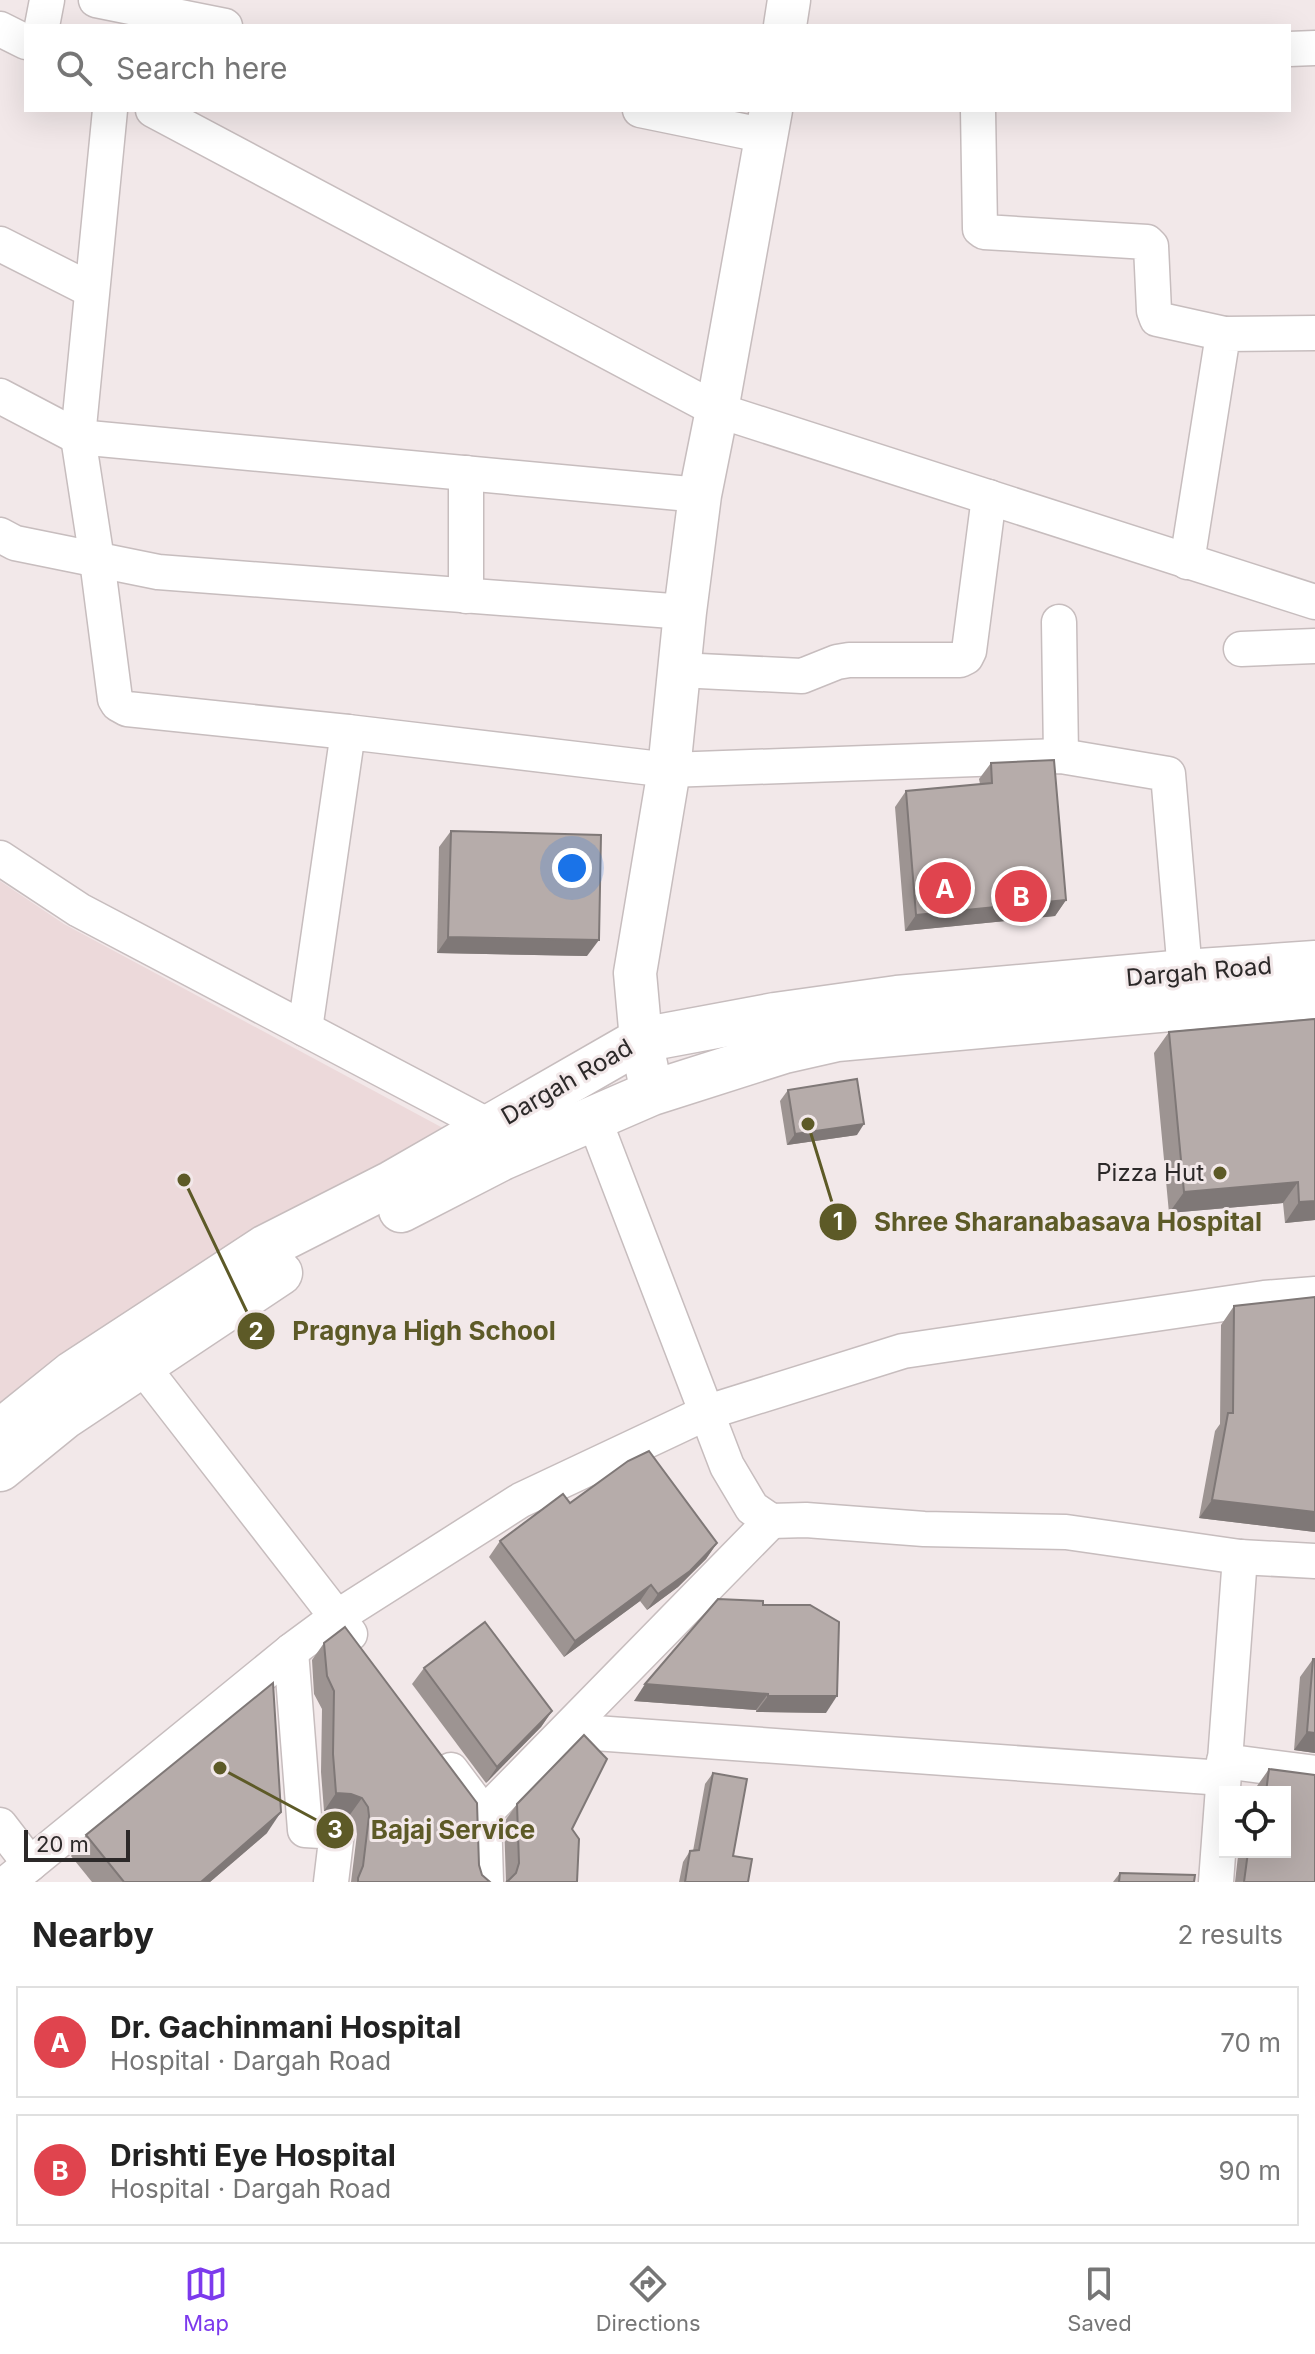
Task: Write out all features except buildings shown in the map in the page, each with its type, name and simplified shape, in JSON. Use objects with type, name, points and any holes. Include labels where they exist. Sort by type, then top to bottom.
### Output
[{"type":"main road","name":"Dargah Road","points":[[0,1432],[72,1374],[266,1247],[392,1183],[641,1040],[775,1015],[897,998],[1315,963]]},
{"type":"main road","name":"Dargah Road","points":[[0,1469],[64,1417],[290,1267],[502,1158],[652,1093],[784,1051],[837,1039],[1315,996]]},
{"type":"street","points":[[42,24],[47,0]]},
{"type":"street","points":[[96,0],[215,24]]},
{"type":"street","points":[[785,24],[789,0]]},
{"type":"street","points":[[0,29],[24,41]]},
{"type":"street","points":[[1291,49],[1315,48]]},
{"type":"street","points":[[110,112],[78,437],[115,699],[122,707],[669,770],[1061,756],[1168,774],[1185,972]]},
{"type":"street","points":[[157,112],[717,410],[1315,602]]},
{"type":"street","points":[[652,1093],[641,1040],[635,973],[669,770],[700,495],[769,123],[660,112]]},
{"type":"street","points":[[978,112],[979,226],[982,231],[1147,242],[1151,246],[1157,319],[1225,334],[1315,333]]},
{"type":"street","points":[[0,244],[91,290]]},
{"type":"street","points":[[1187,562],[1225,334]]},
{"type":"street","points":[[0,396],[78,437],[700,495]]},
{"type":"street","points":[[466,473],[466,596]]},
{"type":"street","points":[[679,670],[802,676],[843,661],[960,660],[966,657],[989,497]]},
{"type":"street","points":[[0,535],[15,543],[158,572],[685,612]]},
{"type":"street","points":[[1059,622],[1061,756]]},
{"type":"street","points":[[1241,649],[1315,646]]},
{"type":"street","points":[[305,1029],[348,732]]},
{"type":"street","points":[[0,858],[79,910],[491,1127]]},
{"type":"street","points":[[594,1119],[727,1466],[752,1508],[771,1521],[1066,1532],[1240,1557],[1315,1561]]},
{"type":"street","points":[[0,1825],[19,1873],[337,1617],[521,1500],[708,1412],[903,1351],[1264,1298],[1315,1294]]},
{"type":"street","points":[[142,1366],[365,1654]]},
{"type":"street","points":[[484,1814],[771,1521]]},
{"type":"street","points":[[1216,1882],[1240,1557]]},
{"type":"street","points":[[291,1651],[305,1830],[337,1832],[331,1882]]},
{"type":"street","points":[[567,1731],[1315,1773]]},
{"type":"street","points":[[429,1740],[484,1814],[486,1882]]},
{"type":"shaded area","points":[[0,881],[64,924],[454,1134],[0,1417]]},
{"type":"place","name":"Dr. Gachinmani Hospital","points":[[945,888]]},
{"type":"place","name":"Drishti Eye Hospital","points":[[1021,896]]},
{"type":"place","name":"Shree Sharanabasava Hospital","points":[[808,1124]]},
{"type":"place","name":"Pizza Hut","points":[[1220,1173]]},
{"type":"place","name":"Pragnya High School","points":[[184,1180]]},
{"type":"place","name":"Bajaj Service","points":[[220,1768]]}]
